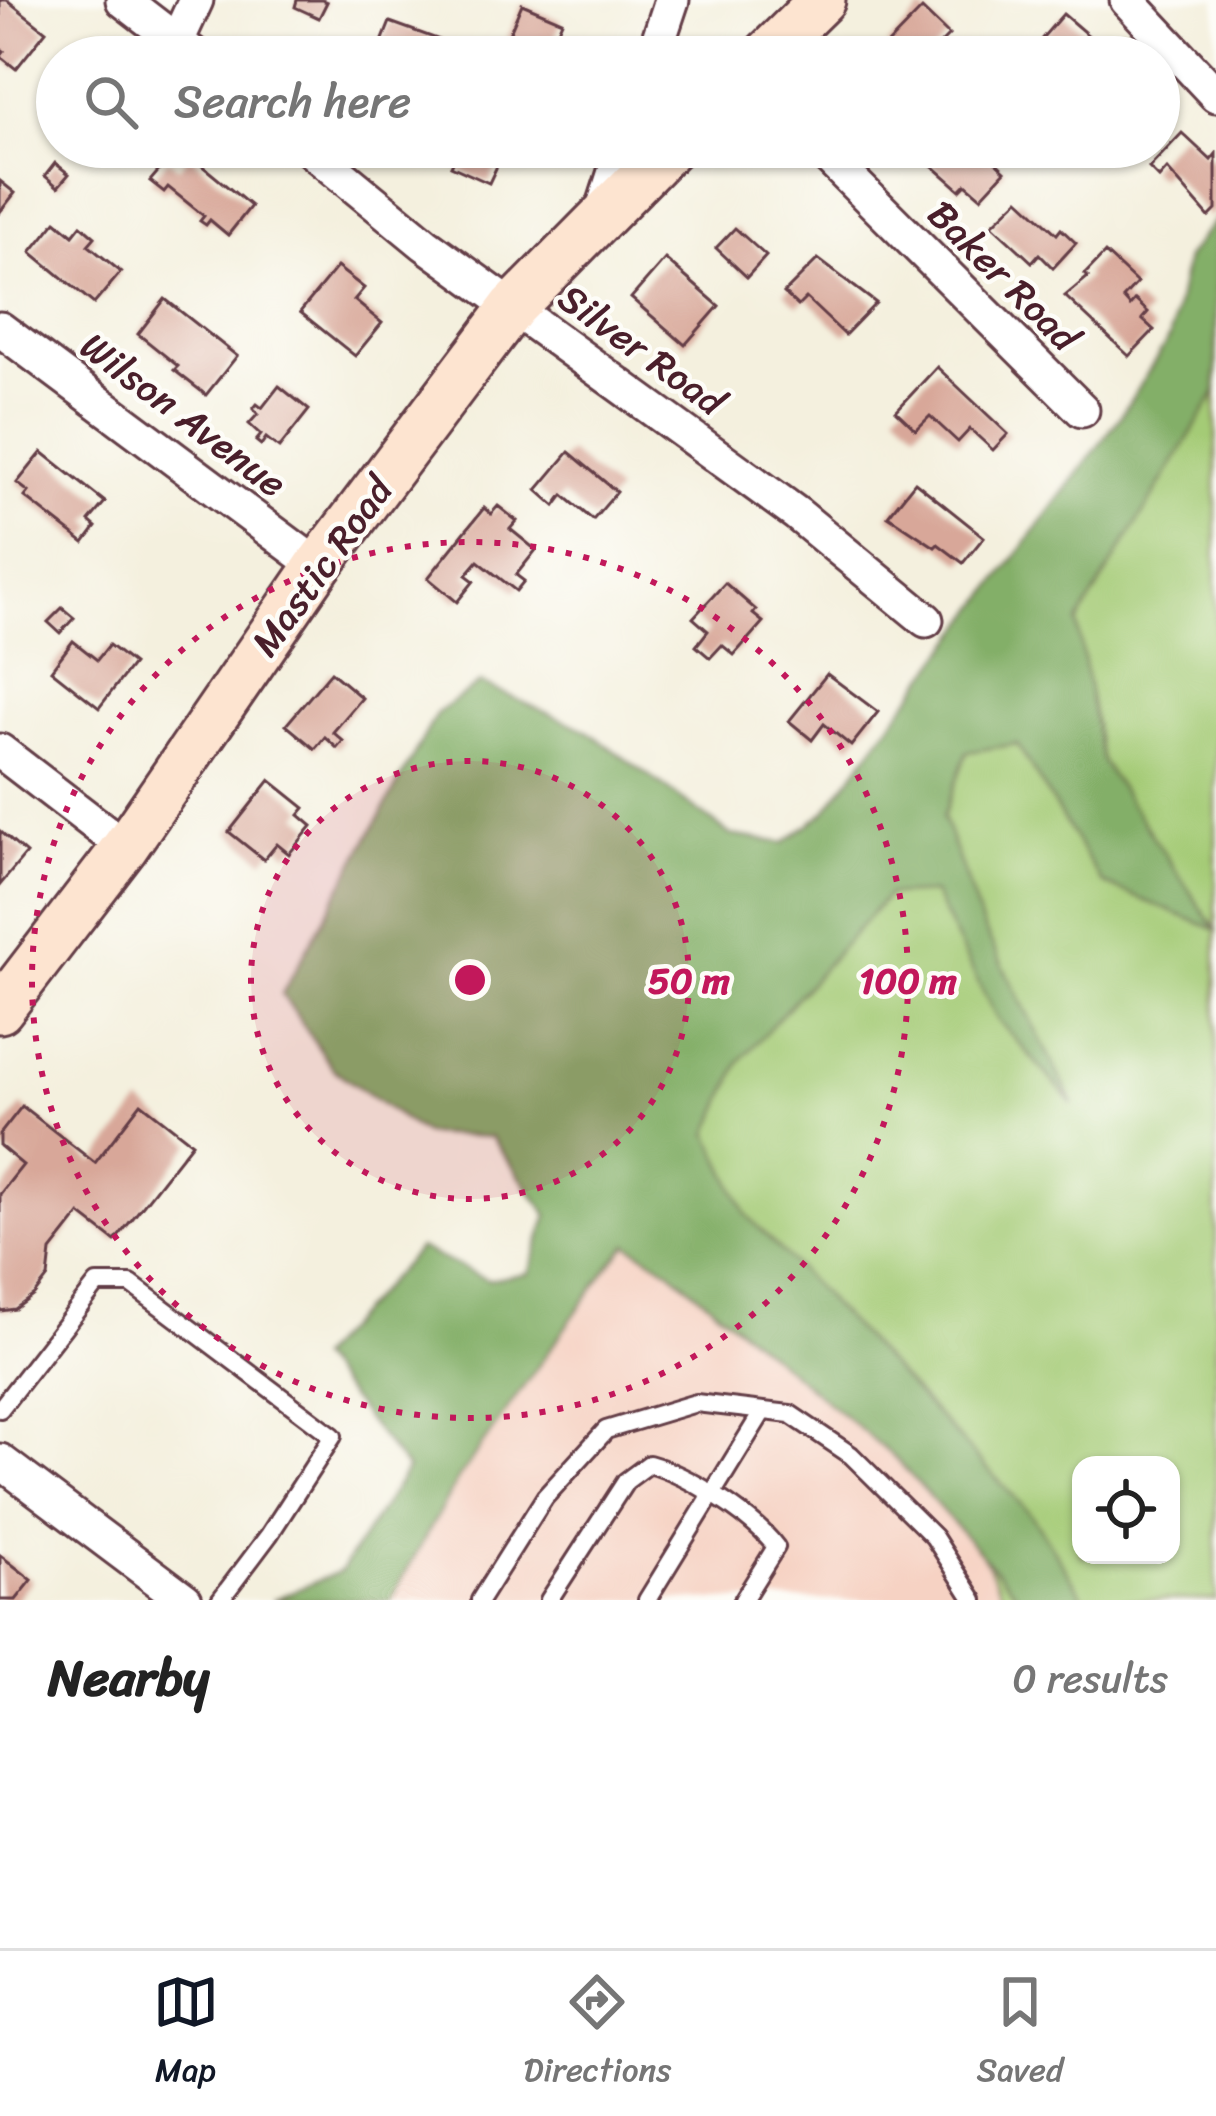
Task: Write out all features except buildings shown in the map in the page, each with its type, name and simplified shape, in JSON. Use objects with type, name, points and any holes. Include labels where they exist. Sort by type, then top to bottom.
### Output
[{"type":"main road","points":[[785,36],[822,0]]},
{"type":"main road","name":"Mastic Road","points":[[0,1010],[125,847],[318,566],[513,307],[650,168]]},
{"type":"street","points":[[123,0],[170,36]]},
{"type":"street","points":[[189,36],[196,0]]},
{"type":"street","points":[[660,36],[671,0]]},
{"type":"street","points":[[1127,0],[1161,36]]},
{"type":"street","points":[[1180,57],[1216,95]]},
{"type":"street","name":"Silver Road","points":[[333,168],[425,244],[796,514],[926,620]]},
{"type":"street","points":[[601,217],[616,168]]},
{"type":"street","name":"Baker Road","points":[[839,168],[1082,410]]},
{"type":"street","name":"Wilson Avenue","points":[[0,329],[318,566]]},
{"type":"street","points":[[0,751],[125,847]]},
{"type":"street","points":[[0,1461],[185,1600]]},
{"type":"lane","points":[[0,1409],[97,1284],[131,1284],[333,1436],[220,1600]]},
{"type":"lane","points":[[480,1600],[545,1497],[606,1430],[696,1403],[790,1414],[851,1455],[934,1537],[974,1600]]},
{"type":"lane","points":[[647,1600],[763,1411]]},
{"type":"lane","points":[[549,1600],[626,1481],[649,1465],[668,1469],[712,1495],[766,1534],[776,1547],[743,1600]]},
{"type":"shaded area","points":[[646,1171],[965,1514],[1004,1600],[367,1600]]},
{"type":"green space","points":[[1216,219],[1216,392],[1077,623],[1101,760],[1216,930],[1102,883],[1017,744],[967,752],[943,817],[983,927],[1074,1105],[997,1019],[933,893],[888,895],[740,1061],[709,1134],[746,1214],[1032,1516],[1085,1600],[1022,1600],[896,1459],[669,1270],[628,1244],[458,1479],[390,1600],[273,1600],[341,1571],[407,1469],[317,1358],[419,1248],[488,1280],[529,1273],[548,1215],[491,1137],[424,1134],[333,1069],[282,994],[437,713],[480,683],[586,730],[731,835],[784,843],[825,812],[1118,420],[1170,337],[1186,258]]},
{"type":"green space","points":[[1216,290],[1216,1600],[1004,1600],[964,1514],[646,1171]]}]
